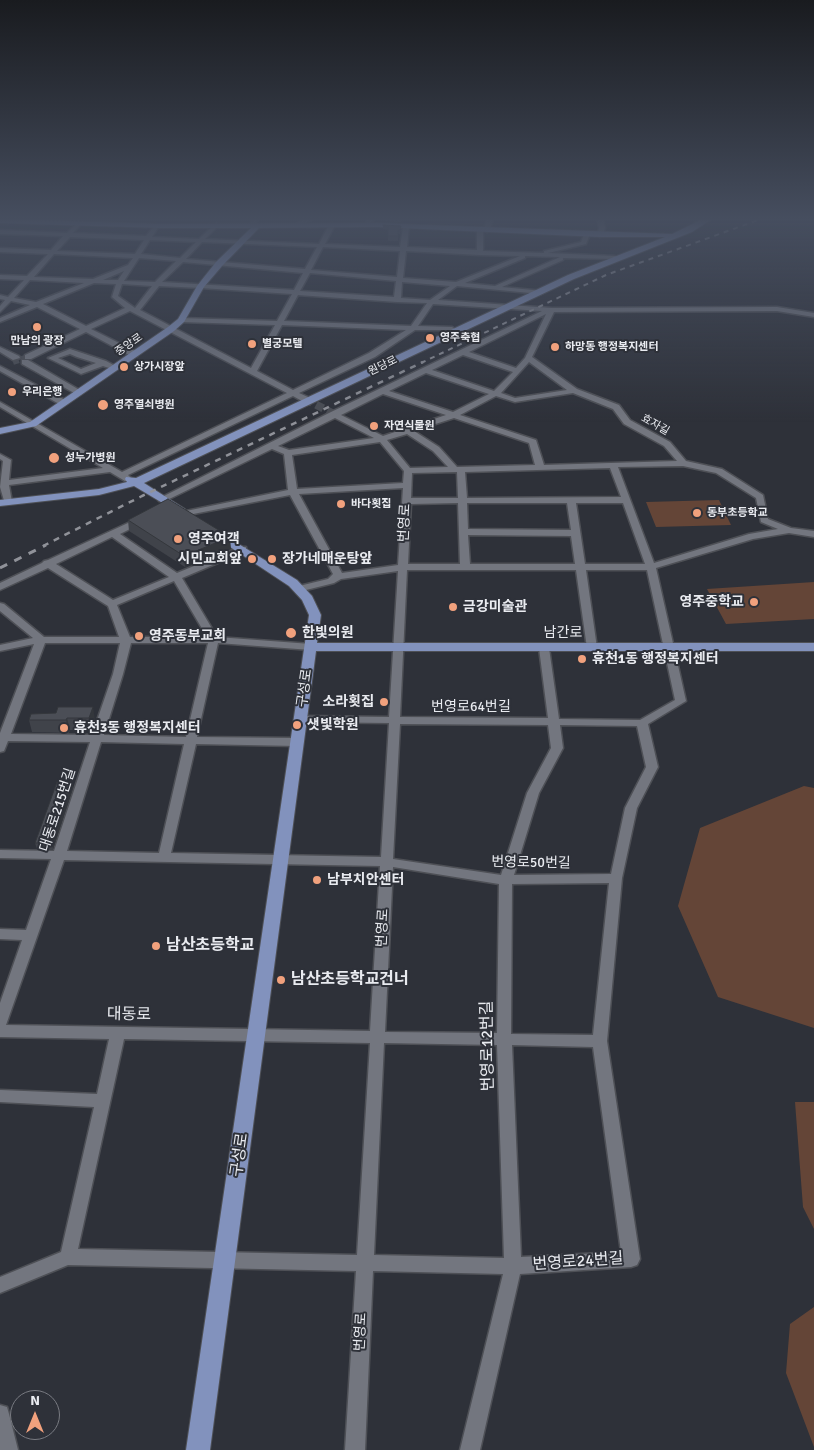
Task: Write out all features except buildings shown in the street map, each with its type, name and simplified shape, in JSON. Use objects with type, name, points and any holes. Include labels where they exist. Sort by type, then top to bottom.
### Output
[{"type":"main road","name":"중앙로","points":[[0,431],[33,424],[171,329],[182,320],[201,287]]},
{"type":"main road","name":"원당로","points":[[129,479],[548,287]]},
{"type":"main road","name":"원당로","points":[[4,502],[89,492],[129,479],[538,291]]},
{"type":"main road","name":"구성로","points":[[129,479],[160,508],[186,514],[243,549],[298,589],[308,599],[314,615],[258,1034],[198,1450]]},
{"type":"main road","name":"남간로","points":[[311,647],[814,647]]},
{"type":"street","points":[[0,310],[23,287]]},
{"type":"street","points":[[0,320],[82,287]]},
{"type":"street","points":[[118,287],[115,297],[133,310],[305,399]]},
{"type":"street","points":[[79,392],[27,360],[88,329],[133,310],[155,287]]},
{"type":"street","points":[[210,287],[552,310],[777,309],[814,315]]},
{"type":"street","points":[[252,371],[256,368],[299,287]]},
{"type":"street","points":[[397,300],[399,287]]},
{"type":"street","points":[[129,479],[294,393],[372,355],[412,329],[431,302],[453,287]]},
{"type":"street","points":[[477,287],[538,291]]},
{"type":"street","points":[[0,297],[39,305],[134,354]]},
{"type":"street","points":[[522,300],[531,309]]},
{"type":"street","points":[[0,587],[47,563],[114,534],[272,446],[540,316],[544,311],[552,310]]},
{"type":"street","points":[[272,446],[288,453],[382,439],[410,432],[452,416],[495,394],[518,371],[528,358],[552,310]]},
{"type":"street","points":[[182,320],[452,329]]},
{"type":"street","points":[[0,349],[15,360],[0,368]]},
{"type":"street","points":[[103,363],[82,372],[52,358],[70,351],[103,363],[115,368]]},
{"type":"street","points":[[464,353],[518,371]]},
{"type":"street","name":"효자길","points":[[528,358],[574,391],[616,407],[627,422],[667,444],[683,463]]},
{"type":"street","points":[[0,368],[64,403]]},
{"type":"street","points":[[428,371],[515,400],[574,391]]},
{"type":"street","points":[[384,392],[533,442],[540,467]]},
{"type":"street","name":"구성로","points":[[0,404],[129,479]]},
{"type":"street","points":[[335,415],[382,439],[408,470],[683,463],[719,470],[760,497],[764,520],[789,530],[814,534]]},
{"type":"street","points":[[410,432],[436,449],[458,469],[462,501],[465,566]]},
{"type":"street","points":[[288,453],[293,492],[332,560],[338,578]]},
{"type":"street","points":[[0,456],[7,460],[2,484],[4,502]]},
{"type":"street","points":[[600,1041],[616,878],[632,808],[652,767],[642,723],[681,701],[651,567],[613,465]]},
{"type":"street","points":[[2,484],[113,469]]},
{"type":"street","name":"번영로","points":[[355,1450],[408,470]]},
{"type":"street","points":[[186,514],[293,492],[407,485]]},
{"type":"street","points":[[571,500],[592,648]]},
{"type":"street","points":[[406,501],[627,500]]},
{"type":"street","points":[[298,589],[338,578],[403,567],[651,567],[752,536],[789,530]]},
{"type":"street","points":[[464,532],[576,533]]},
{"type":"street","points":[[114,534],[177,578],[214,640],[164,857]]},
{"type":"street","points":[[112,604],[243,549]]},
{"type":"street","points":[[47,563],[112,604],[126,641]]},
{"type":"street","points":[[0,606],[41,640]]},
{"type":"street","points":[[0,648],[41,640],[214,640],[311,647]]},
{"type":"street","points":[[41,640],[1,741],[96,739],[297,742]]},
{"type":"street","name":"대동로215번길","points":[[0,1023],[59,855],[118,674],[126,641]]},
{"type":"street","name":"번영로12번길","points":[[470,1450],[513,1266],[504,1039],[506,880],[533,793],[557,748],[544,648]]},
{"type":"street","name":"번영로64번길","points":[[301,719],[642,723]]},
{"type":"street","points":[[0,854],[387,862]]},
{"type":"street","name":"번영로50번길","points":[[387,862],[506,880],[616,878]]},
{"type":"street","points":[[0,934],[31,936]]},
{"type":"street","name":"대동로","points":[[0,1030],[600,1041]]},
{"type":"street","points":[[0,1285],[68,1257],[118,1032]]},
{"type":"street","name":"번영로24번길","points":[[68,1257],[224,1262],[513,1266],[631,1259],[600,1041]]},
{"type":"street","points":[[0,1096],[103,1101]]},
{"type":"street","points":[[0,1414],[8,1450]]},
{"type":"shaded area","points":[[719,500],[731,525],[656,527],[646,502]]},
{"type":"shaded area","points":[[814,582],[814,619],[726,624],[707,589]]},
{"type":"shaded area","points":[[804,786],[814,788],[814,1028],[718,997],[678,906],[700,828]]},
{"type":"shaded area","points":[[795,1102],[814,1102],[814,1229],[803,1207]]},
{"type":"shaded area","points":[[814,1307],[814,1447],[786,1373],[790,1324]]},
{"type":"tunnel","points":[[13,362],[28,357]]},
{"type":"tunnel","points":[[305,399],[334,414]]},
{"type":"railway","points":[[421,363],[581,287]]},
{"type":"railway","points":[[43,546],[142,496],[423,362]]},
{"type":"railway","points":[[0,568],[46,545]]},
{"type":"place","name":"만남의 광장","points":[[37,327]]},
{"type":"place","name":"영주축협","points":[[430,338]]},
{"type":"place","name":"별궁모텔","points":[[252,344]]},
{"type":"place","name":"하망동 행정복지센터","points":[[555,347]]},
{"type":"place","name":"상가시장앞","points":[[124,367]]},
{"type":"place","name":"우리은행","points":[[12,392]]},
{"type":"place","name":"영주열쇠병원","points":[[103,405]]},
{"type":"place","name":"자연식물원","points":[[374,426]]},
{"type":"place","name":"성누가병원","points":[[54,458]]},
{"type":"place","name":"바다횟집","points":[[341,504]]},
{"type":"place","name":"동부초등학교","points":[[697,513]]},
{"type":"place","name":"영주여객","points":[[178,539]]},
{"type":"place","name":"시민교회앞","points":[[252,559]]},
{"type":"place","name":"장가네매운탕앞","points":[[272,559]]},
{"type":"place","name":"영주중학교","points":[[754,602]]},
{"type":"place","name":"금강미술관","points":[[453,607]]},
{"type":"place","name":"한빛의원","points":[[291,633]]},
{"type":"place","name":"영주동부교회","points":[[139,636]]},
{"type":"place","name":"휴천1동 행정복지센터","points":[[582,659]]},
{"type":"place","name":"소라횟집","points":[[384,702]]},
{"type":"place","name":"샛빛학원","points":[[297,725]]},
{"type":"place","name":"휴천3동 행정복지센터","points":[[64,728]]},
{"type":"place","name":"남부치안센터","points":[[317,880]]},
{"type":"place","name":"남산초등학교","points":[[156,946]]},
{"type":"place","name":"남산초등학교건너","points":[[281,980]]}]
